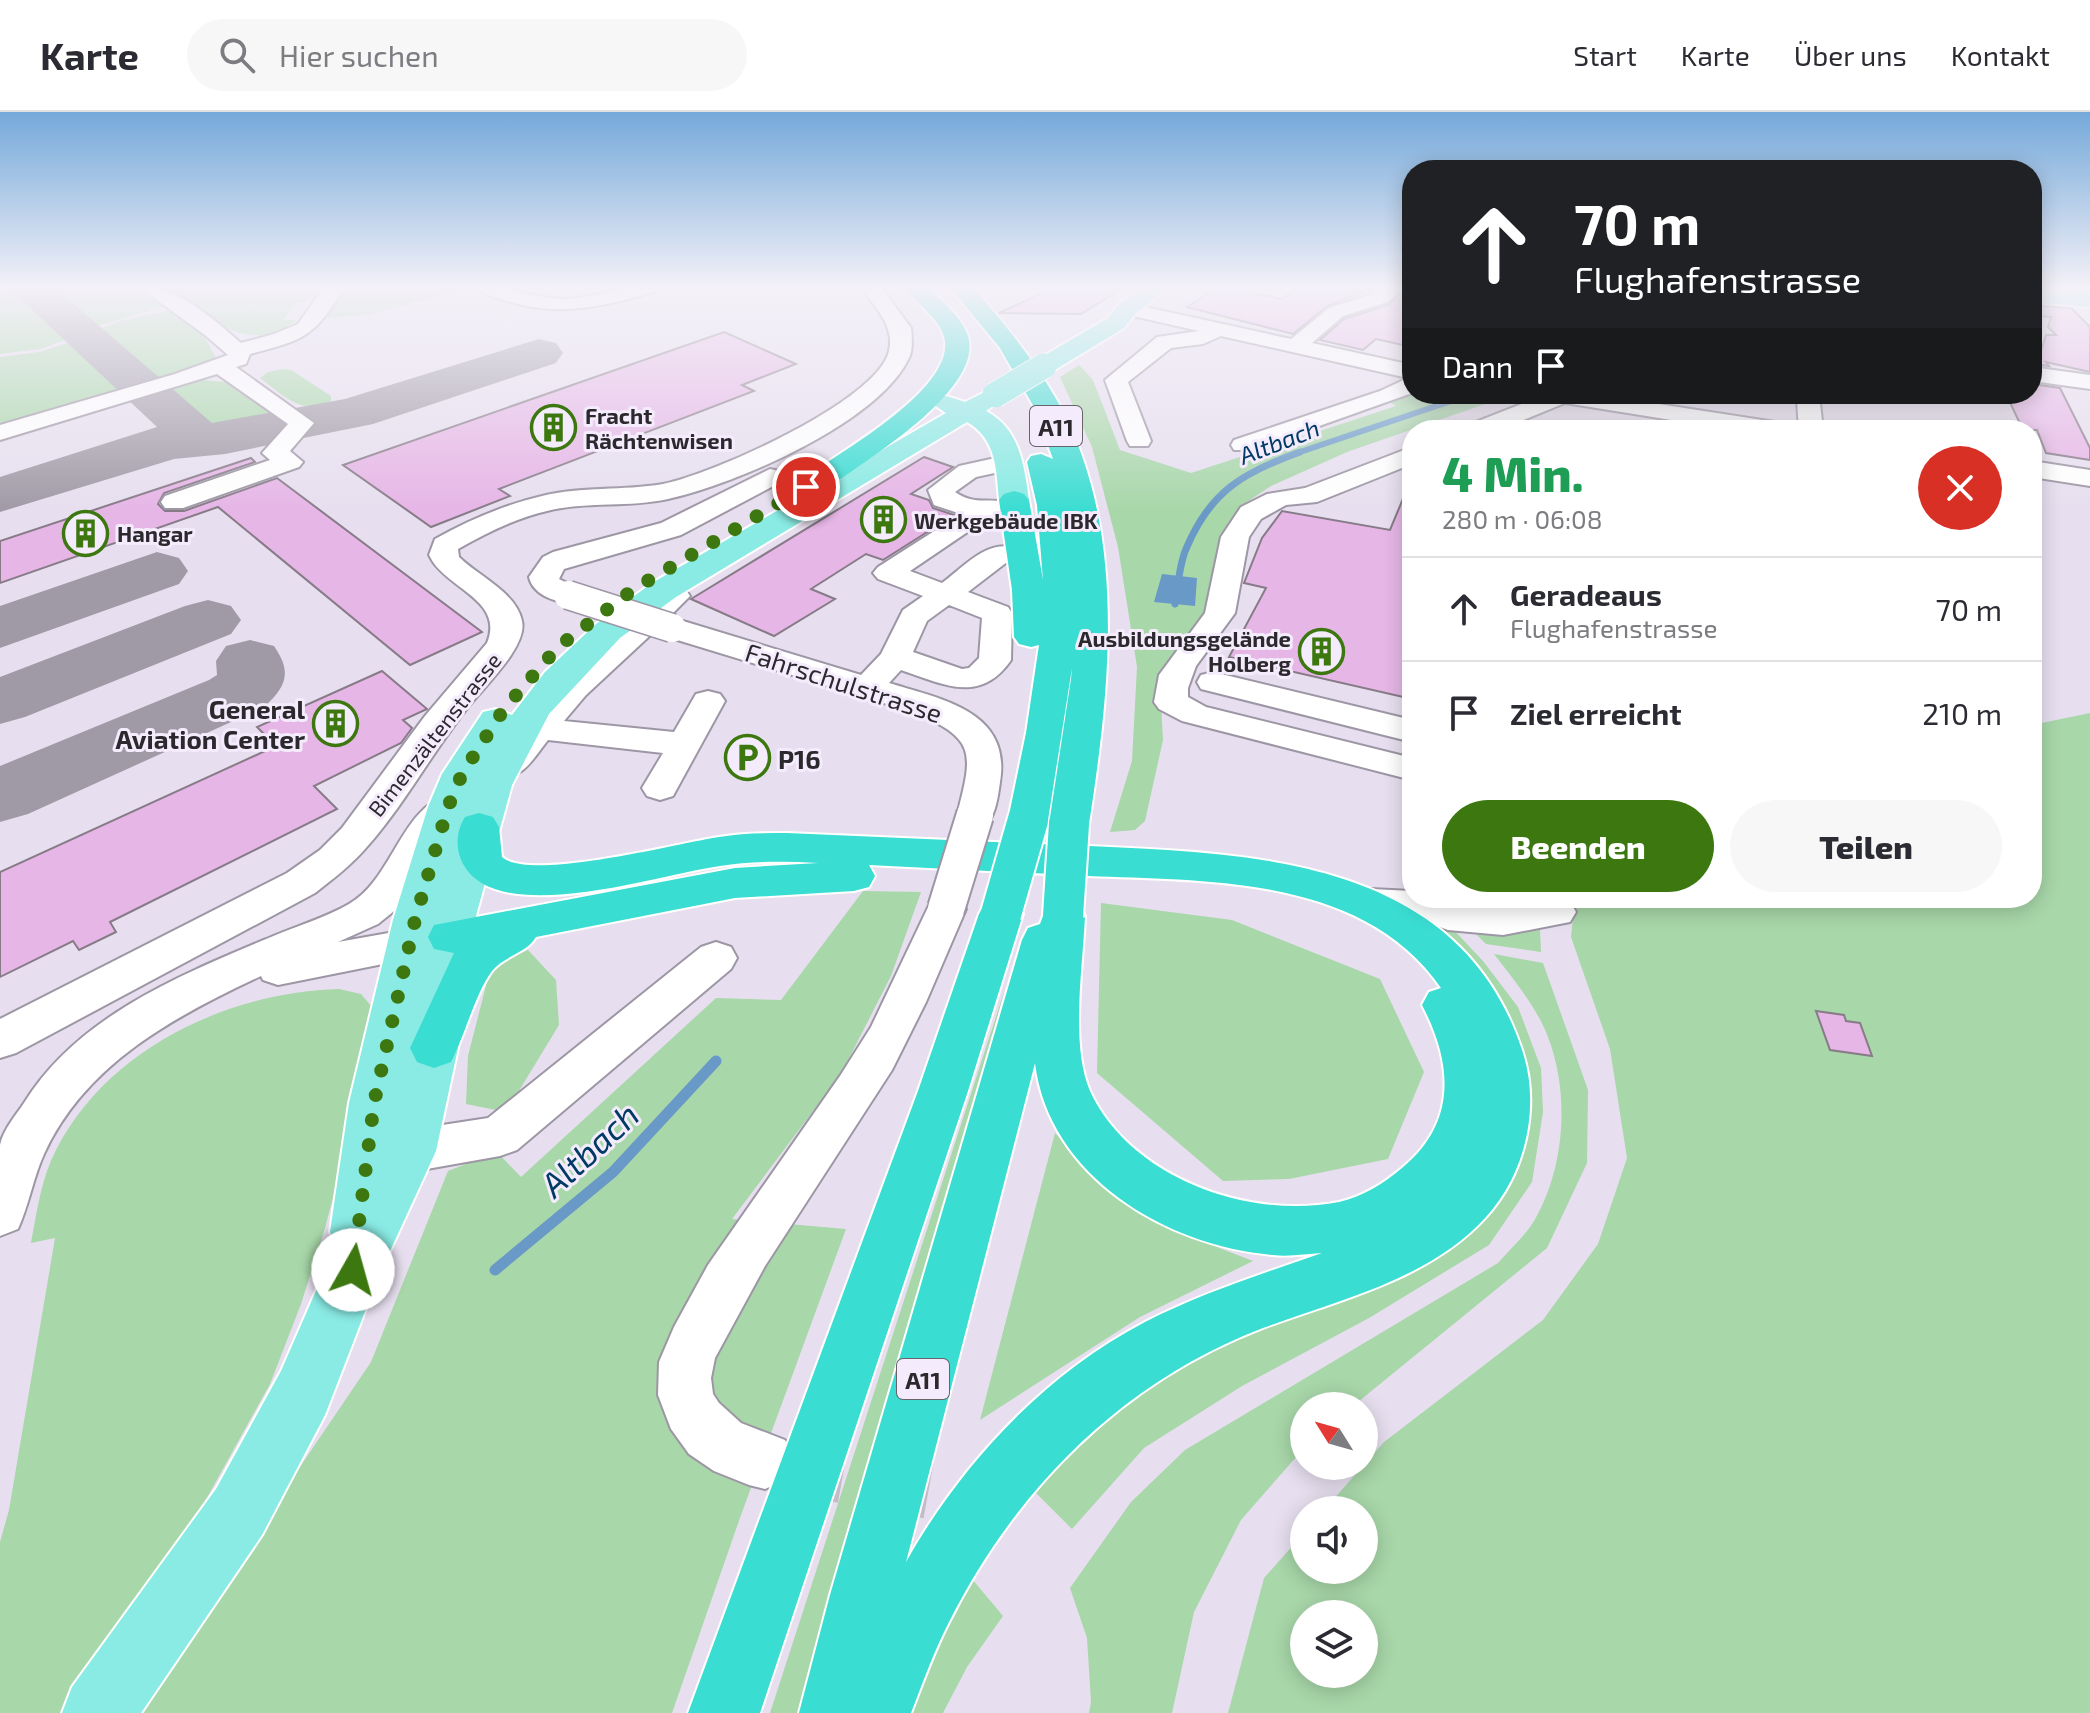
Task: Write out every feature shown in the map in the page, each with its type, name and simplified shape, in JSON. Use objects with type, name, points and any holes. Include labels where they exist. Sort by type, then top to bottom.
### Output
[{"type":"highway","points":[[832,472],[911,413],[931,394],[955,362]]},
{"type":"highway","name":"A11","points":[[724,1713],[943,1091],[1001,914],[1028,815],[1056,668],[1058,572],[1043,468],[1020,406],[995,362]]},
{"type":"highway","name":"A11","points":[[835,1713],[872,1565],[1056,915],[1082,755],[1092,664],[1092,590],[1081,508],[1064,447],[1045,401],[1022,362]]},
{"type":"highway","points":[[999,507],[1024,555],[1030,617],[1028,815]]},
{"type":"highway","points":[[464,817],[484,866],[507,879],[529,882],[719,851],[787,847],[1221,867],[1315,882],[1371,903],[1410,927],[1444,959],[1472,994],[1493,1034],[1505,1083],[1506,1109],[1496,1154],[1483,1178],[1449,1217],[1423,1236],[1361,1266],[1230,1312],[1190,1330],[1128,1364],[1072,1407],[1019,1463],[957,1545],[924,1599],[875,1713]]},
{"type":"highway","points":[[432,929],[541,897],[605,872]]},
{"type":"highway","points":[[432,929],[563,914],[735,883],[827,876],[1179,890],[1298,904],[1359,927],[1395,950],[1427,978],[1449,1009],[1465,1044],[1470,1078],[1464,1124],[1455,1146],[1441,1168],[1405,1200],[1383,1213],[1335,1229],[1282,1230],[1228,1224],[1198,1216],[1146,1189],[1105,1156],[1088,1137],[1067,1096],[1058,1047],[1056,915]]},
{"type":"highway","points":[[434,1048],[460,993],[464,977],[477,955],[514,932],[563,914]]},
{"type":"main road","points":[[464,817],[492,785],[533,710],[558,680],[608,631],[664,590],[1037,362]]},
{"type":"main road","points":[[353,1270],[374,1103],[432,929],[467,879],[462,774],[504,709],[558,647],[645,582],[832,472],[957,408],[984,418],[999,433],[1009,463],[999,507]]},
{"type":"main road","points":[[98,1713],[239,1512],[303,1393],[353,1270],[410,1151],[434,1048],[437,998],[432,929]]},
{"type":"street","points":[[0,433],[221,362]]},
{"type":"street","points":[[174,502],[290,462],[275,453],[302,423],[232,362]]},
{"type":"street","name":"Bimenzältenstrasse","points":[[0,1040],[301,883],[342,851],[437,723],[502,645],[509,631],[509,620],[499,605],[447,562],[443,555],[445,545],[531,507],[559,500],[636,496],[680,489],[769,452],[836,417],[872,390],[894,362]]},
{"type":"street","name":"Fahrschulstrasse","points":[[765,1460],[725,1448],[692,1416],[684,1375],[691,1350],[728,1277],[876,1057],[946,909],[975,815],[987,760],[979,737],[972,728],[946,713],[568,595],[545,583],[544,577],[553,563],[579,551],[643,537],[686,523],[804,459],[896,393],[918,362]]},
{"type":"street","points":[[1139,441],[1116,380],[1140,362]]},
{"type":"street","points":[[1363,362],[1402,370]]},
{"type":"street","points":[[2042,375],[2090,382]]},
{"type":"street","points":[[1243,445],[1402,389]]},
{"type":"street","points":[[1500,420],[1536,404]]},
{"type":"street","points":[[1614,404],[1717,420]]},
{"type":"street","points":[[1402,459],[1308,496],[1291,495],[1275,500],[1250,513],[1236,528],[1221,610],[1213,625],[1176,670],[1170,686],[1171,702],[1194,714],[1402,766]]},
{"type":"street","points":[[999,507],[943,499],[941,490],[968,471],[1009,463]]},
{"type":"street","points":[[2042,471],[2090,478]]},
{"type":"street","points":[[895,657],[960,679],[979,676],[995,660],[997,613],[888,573],[959,525],[999,507]]},
{"type":"street","points":[[868,687],[895,657],[914,616],[1001,553]]},
{"type":"street","points":[[492,785],[574,688],[704,568]]},
{"type":"street","points":[[1213,682],[1402,729]]},
{"type":"street","points":[[660,788],[708,701]]},
{"type":"street","points":[[541,729],[685,744]]},
{"type":"street","points":[[2,1199],[26,1134],[53,1097],[85,1062],[149,1011],[364,914],[381,902],[398,882],[414,847],[464,817]]},
{"type":"street","points":[[1371,903],[1402,905]]},
{"type":"street","points":[[1431,908],[1448,915],[1503,920],[1556,912]]},
{"type":"street","points":[[305,941],[432,929]]},
{"type":"street","points":[[222,976],[432,929]]},
{"type":"street","points":[[410,1151],[500,1136],[716,958]]},
{"type":"green space","points":[[0,362],[100,362],[127,388],[0,430]]},
{"type":"green space","points":[[130,362],[216,362],[158,380],[148,378]]},
{"type":"green space","points":[[1079,365],[1093,380],[1120,450],[1191,473],[1396,406],[1388,401],[1402,396],[1402,404],[1485,404],[1439,420],[1402,420],[1402,433],[1347,452],[1271,486],[1241,506],[1228,523],[1211,609],[1170,660],[1160,684],[1163,740],[1145,821],[1135,830],[1110,832],[1132,761],[1137,667],[1118,547],[1092,447],[1060,377]]},
{"type":"green space","points":[[291,370],[331,396],[331,401],[321,406],[303,405],[285,397],[260,378],[268,372]]},
{"type":"green space","points":[[204,380],[225,382],[273,415],[216,433],[164,392]]},
{"type":"green space","points":[[2090,713],[2090,1713],[1228,1713],[1264,1578],[1290,1549],[1290,1584],[1378,1584],[1378,1496],[1336,1496],[1350,1480],[1378,1480],[1378,1449],[1384,1442],[1543,1320],[1598,1244],[1627,1158],[1610,1049],[1571,937],[1574,908],[2042,908],[2042,723]]},
{"type":"green space","points":[[863,891],[921,892],[891,976],[841,1074],[732,1219],[846,1229],[672,1713],[133,1713],[371,1362],[448,1171],[497,1152],[521,1177],[716,998],[781,1000]]},
{"type":"green space","points":[[1101,903],[1232,920],[1380,979],[1424,1072],[1388,1159],[1289,1179],[1223,1181],[1097,1073]]},
{"type":"green space","points":[[1429,922],[1451,927],[1483,961],[1518,1007],[1541,1068],[1543,1112],[1532,1182],[1489,1245],[1369,1318],[1242,1386],[1144,1448],[1072,1529],[1032,1489],[1079,1439],[1187,1359],[1478,1223],[1433,928]]},
{"type":"green space","points":[[1540,929],[1541,952],[1486,944],[1474,932]]},
{"type":"green space","points":[[528,950],[556,980],[559,1025],[506,1112],[466,1104],[468,1056],[491,966]]},
{"type":"green space","points":[[1494,954],[1543,963],[1588,1090],[1587,1163],[1547,1248],[1370,1392],[1290,1392],[1290,1464],[1241,1520],[1194,1612],[1172,1713],[1089,1713],[1087,1638],[1070,1588],[1131,1502],[1185,1450],[1498,1263],[1534,1221],[1558,1155],[1561,1106],[1555,1059],[1548,1037],[1524,994]]},
{"type":"green space","points":[[339,989],[361,994],[372,1007],[370,1059],[325,1228],[301,1304],[270,1384],[198,1514],[98,1664],[60,1713],[0,1713],[0,1542],[9,1510],[55,1238],[31,1243],[43,1184],[56,1150],[79,1114],[107,1082],[139,1055],[176,1032],[215,1014],[256,1001]]},
{"type":"green space","points":[[1005,989],[809,1713],[770,1713]]},
{"type":"green space","points":[[1055,1133],[1112,1192],[1186,1235],[1253,1261],[1140,1317],[980,1420]]},
{"type":"green space","points":[[972,1579],[1003,1616],[967,1667],[943,1713],[901,1713],[909,1686]]},
{"type":"water","points":[[1162,574],[1197,578],[1195,606],[1154,602]]},
{"type":"building","name":"Fracht Rächtenwisen","points":[[639,362],[796,364],[742,385],[754,391],[499,489],[510,496],[431,527],[343,465]]},
{"type":"building","points":[[2042,362],[2090,362],[2090,372],[2046,362],[2049,366],[2042,365]]},
{"type":"building","points":[[2042,385],[2060,388],[2090,448],[2090,460],[2046,453],[2042,443],[2042,420],[2018,420],[2011,404],[2042,404]]},
{"type":"building","points":[[924,457],[953,467],[911,494],[929,500],[933,508],[954,515],[883,560],[866,554],[811,589],[835,599],[774,636],[691,599]]},
{"type":"building","points":[[251,458],[255,462],[164,493],[158,504],[165,511],[184,511],[277,478],[482,632],[410,665],[218,507],[0,583],[0,541]]},
{"type":"building","points":[[1402,501],[1402,697],[1229,657],[1266,588],[1244,583],[1262,538],[1282,511],[1390,530]]},
{"type":"building","points":[[382,671],[427,709],[403,720],[412,728],[401,743],[314,786],[337,809],[110,922],[116,932],[79,950],[73,941],[0,977],[0,872],[276,746],[257,727]]},
{"type":"building","points":[[1816,1011],[1844,1015],[1846,1021],[1860,1023],[1872,1056],[1830,1050]]},
{"type":"waterway","name":"Altbach","points":[[1294,454],[1442,404]]},
{"type":"waterway","name":"Altbach","points":[[1175,604],[1184,555],[1206,512],[1231,486],[1246,476],[1300,452]]},
{"type":"waterway","name":"Altbach","points":[[495,1270],[613,1172],[716,1061]]},
{"type":"taxiway","points":[[114,362],[190,429],[168,443]]},
{"type":"taxiway","points":[[168,443],[225,438],[355,413],[512,362]]},
{"type":"taxiway","points":[[0,495],[168,443]]},
{"type":"taxiway","points":[[0,628],[157,571]]},
{"type":"taxiway","points":[[0,702],[208,620]]},
{"type":"taxiway","points":[[0,796],[234,695],[249,681],[252,672],[250,661]]},
{"type":"tunnel","points":[[786,1464],[952,1494],[993,1526]]},
{"type":"place","name":"Fracht Rächtenwisen","points":[[554,428]]},
{"type":"place","name":"Werkgebäude IBK","points":[[883,520]]},
{"type":"place","name":"Hangar","points":[[86,533]]},
{"type":"place","name":"Ausbildungsgelände Holberg","points":[[1322,651]]},
{"type":"place","name":"General Aviation Center","points":[[336,723]]},
{"type":"place","name":"P16","points":[[747,758]]},
{"type":"route","points":[[353,1270],[374,1103],[415,920],[448,807],[462,774],[504,709],[558,647],[634,589],[806,487]]}]
